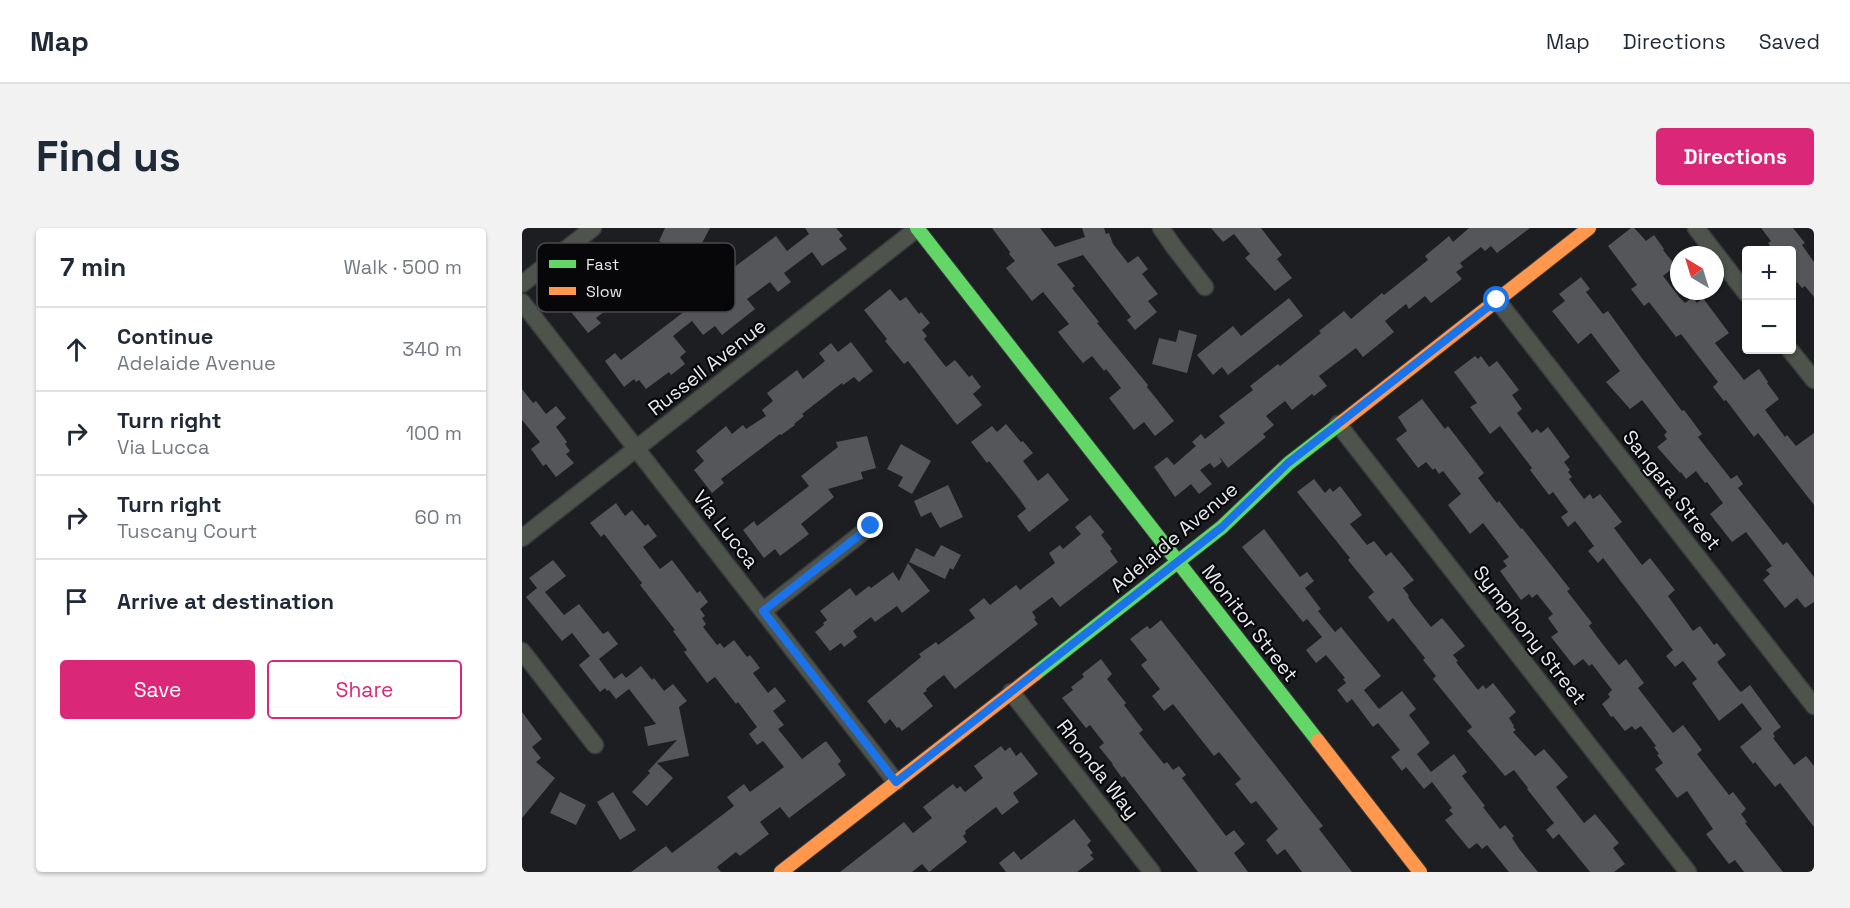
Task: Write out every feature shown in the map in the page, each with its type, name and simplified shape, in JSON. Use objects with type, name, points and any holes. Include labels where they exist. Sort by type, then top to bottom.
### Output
[{"type":"street","points":[[574,243],[593,228]]},
{"type":"street","name":"Russell Avenue","points":[[522,538],[917,228]]},
{"type":"street","name":"Monitor Street","points":[[917,228],[1420,872]]},
{"type":"street","points":[[1161,228],[1205,287]]},
{"type":"street","name":"Adelaide Avenue","points":[[780,872],[1222,527],[1288,463],[1588,228]]},
{"type":"street","points":[[1696,228],[1742,288]]},
{"type":"street","points":[[522,284],[537,272]]},
{"type":"street","name":"Sangara Street","points":[[1497,300],[1814,706]]},
{"type":"street","name":"Via Lucca","points":[[522,302],[896,782]]},
{"type":"street","points":[[1793,354],[1814,380]]},
{"type":"street","name":"Symphony Street","points":[[1338,424],[1688,872]]},
{"type":"street","points":[[763,611],[871,526]]},
{"type":"street","points":[[522,651],[595,745]]},
{"type":"street","name":"Rhonda Way","points":[[1011,692],[1145,870]]},
{"type":"building","points":[[665,228],[710,228],[702,243],[663,243],[659,241]]},
{"type":"building","points":[[805,228],[836,228],[843,236],[839,239],[847,249],[822,266],[812,252],[784,273],[791,282],[778,292],[770,282],[747,299],[755,309],[722,335],[715,326],[703,335],[692,321],[673,336],[686,352],[680,357],[685,364],[671,375],[669,372],[646,389],[639,380],[636,382],[634,379],[624,387],[605,361],[615,353],[621,360],[684,312],[735,312],[735,267],[776,236],[787,251],[809,234]]},
{"type":"building","points":[[992,228],[1040,228],[1055,247],[1085,237],[1082,228],[1104,228],[1128,263],[1138,256],[1148,269],[1142,274],[1158,294],[1148,301],[1157,312],[1135,330],[1127,320],[1131,317],[1083,255],[1057,264],[1075,286],[1072,288],[1099,322],[1097,323],[1174,421],[1155,436],[1144,422],[1134,430],[1109,398],[1121,388],[1092,356],[1083,363],[1069,346],[1058,332],[1069,324],[1043,292],[1032,301],[1006,268],[1015,261]]},
{"type":"building","points":[[1211,228],[1261,228],[1282,255],[1277,259],[1292,278],[1275,291],[1245,258],[1250,254],[1234,234],[1223,242]]},
{"type":"building","points":[[1469,228],[1530,228],[1497,253],[1491,246],[1485,251],[1481,247],[1460,263],[1463,267],[1456,272],[1462,279],[1431,303],[1425,296],[1409,309],[1406,304],[1385,321],[1394,332],[1363,357],[1356,348],[1319,376],[1327,386],[1314,396],[1312,394],[1292,410],[1285,401],[1266,416],[1274,425],[1263,434],[1266,437],[1228,468],[1219,456],[1222,462],[1214,468],[1210,463],[1200,470],[1212,484],[1199,494],[1191,484],[1175,497],[1154,467],[1167,457],[1174,465],[1196,446],[1192,442],[1201,434],[1205,439],[1225,423],[1219,416],[1253,390],[1250,386],[1278,364],[1280,366],[1344,311],[1351,319],[1428,260],[1425,256],[1449,236],[1453,242]]},
{"type":"building","points":[[1631,228],[1634,228],[1646,241],[1654,235],[1670,259],[1670,271],[1663,276],[1670,285],[1670,300],[1682,300],[1685,303],[1695,300],[1697,303],[1704,300],[1729,333],[1715,343],[1744,380],[1759,369],[1779,399],[1765,410],[1785,437],[1787,435],[1796,446],[1814,433],[1814,505],[1758,433],[1754,437],[1726,400],[1724,401],[1713,387],[1718,382],[1681,334],[1676,337],[1649,302],[1644,306],[1631,289],[1637,285],[1608,246]]},
{"type":"building","points":[[1761,228],[1793,228],[1805,243],[1802,245],[1814,262],[1814,297],[1805,286],[1802,288],[1796,283],[1796,246],[1770,246],[1768,243],[1771,241]]},
{"type":"building","points":[[1581,277],[1590,289],[1586,292],[1603,314],[1608,311],[1682,411],[1684,410],[1702,434],[1698,437],[1731,479],[1737,475],[1743,484],[1738,488],[1783,545],[1787,542],[1814,577],[1814,602],[1805,608],[1797,598],[1785,608],[1763,580],[1770,574],[1766,570],[1772,566],[1746,532],[1732,542],[1710,514],[1723,503],[1707,482],[1705,483],[1696,471],[1686,479],[1657,447],[1667,439],[1664,435],[1667,432],[1642,400],[1630,409],[1606,382],[1620,371],[1591,333],[1578,344],[1552,311],[1565,301],[1559,294]]},
{"type":"building","points":[[890,289],[900,301],[906,297],[919,314],[921,312],[930,323],[922,330],[927,336],[924,339],[946,367],[955,360],[969,377],[972,375],[981,387],[973,394],[982,405],[957,425],[908,361],[904,364],[885,341],[887,339],[864,310]]},
{"type":"building","points":[[1289,298],[1303,316],[1228,375],[1222,367],[1213,375],[1197,355],[1233,326],[1241,336]]},
{"type":"building","points":[[571,312],[604,312],[596,318],[601,323],[588,333]]},
{"type":"building","points":[[1179,330],[1197,335],[1187,373],[1152,364],[1159,338],[1176,342]]},
{"type":"building","points":[[851,342],[873,371],[859,382],[854,377],[843,385],[842,383],[802,414],[804,416],[795,425],[721,479],[724,483],[712,493],[694,470],[704,461],[696,451],[726,426],[732,434],[743,425],[746,429],[766,416],[762,410],[773,401],[767,393],[797,370],[803,379],[825,361],[819,353],[831,343],[838,352]]},
{"type":"building","points":[[1475,356],[1478,359],[1481,356],[1489,367],[1497,361],[1519,390],[1512,395],[1522,409],[1517,413],[1532,433],[1537,429],[1541,433],[1548,427],[1570,457],[1564,462],[1570,470],[1568,472],[1572,477],[1569,479],[1584,499],[1590,494],[1593,499],[1600,494],[1622,522],[1614,528],[1642,565],[1650,558],[1675,590],[1668,596],[1693,631],[1700,626],[1714,645],[1717,643],[1726,655],[1717,662],[1738,689],[1741,692],[1750,685],[1781,727],[1773,733],[1775,737],[1773,738],[1794,765],[1806,756],[1814,766],[1814,827],[1780,783],[1775,787],[1740,747],[1762,729],[1742,703],[1719,721],[1692,683],[1697,679],[1683,661],[1675,667],[1666,656],[1673,650],[1603,558],[1598,563],[1588,551],[1594,546],[1575,521],[1568,527],[1561,517],[1568,512],[1553,492],[1549,495],[1500,426],[1490,434],[1470,407],[1477,403],[1454,372]]},
{"type":"building","points":[[522,389],[546,414],[556,406],[566,418],[556,427],[567,442],[565,444],[570,451],[566,454],[574,463],[556,477],[546,464],[543,466],[531,449],[540,442],[522,420]]},
{"type":"building","points":[[1422,399],[1445,429],[1448,426],[1484,473],[1478,478],[1497,503],[1499,501],[1522,528],[1570,589],[1567,591],[1592,623],[1589,626],[1604,646],[1619,665],[1626,659],[1644,683],[1638,688],[1673,733],[1683,725],[1702,750],[1697,754],[1729,795],[1733,792],[1746,809],[1741,814],[1747,822],[1745,823],[1783,872],[1744,872],[1735,860],[1729,864],[1706,834],[1713,829],[1687,791],[1677,798],[1655,769],[1663,763],[1657,755],[1659,754],[1654,747],[1656,746],[1641,726],[1635,730],[1632,726],[1625,731],[1613,716],[1611,717],[1602,704],[1610,697],[1608,694],[1612,690],[1592,664],[1589,666],[1583,659],[1574,666],[1551,637],[1558,632],[1548,618],[1553,614],[1537,594],[1532,598],[1529,594],[1521,600],[1500,571],[1507,566],[1503,561],[1509,557],[1483,523],[1470,534],[1448,505],[1461,494],[1443,471],[1439,474],[1426,462],[1418,468],[1396,439],[1407,431],[1398,417]]},
{"type":"building","points":[[1006,424],[1033,453],[1023,461],[1038,481],[1048,473],[1069,500],[1029,532],[1017,516],[1026,509],[989,461],[987,463],[971,442],[992,426],[997,432]]},
{"type":"building","points":[[867,436],[876,468],[861,472],[863,479],[828,489],[834,497],[801,524],[809,534],[780,556],[775,549],[764,558],[743,530],[754,521],[757,526],[809,486],[801,476],[838,447],[836,442]]},
{"type":"building","points":[[901,444],[931,461],[912,494],[898,486],[903,477],[887,469]]},
{"type":"building","points":[[1314,479],[1325,493],[1330,488],[1333,492],[1340,486],[1362,515],[1350,524],[1367,545],[1374,541],[1386,556],[1391,552],[1414,580],[1403,588],[1412,603],[1431,627],[1442,618],[1465,646],[1453,655],[1458,661],[1456,662],[1478,690],[1483,685],[1486,689],[1493,683],[1516,712],[1509,718],[1516,730],[1513,732],[1535,756],[1544,749],[1568,777],[1556,787],[1584,823],[1595,814],[1619,843],[1613,848],[1625,864],[1614,872],[1590,872],[1559,834],[1553,839],[1546,830],[1554,823],[1514,770],[1505,776],[1467,731],[1472,727],[1433,679],[1436,676],[1423,660],[1425,658],[1393,618],[1388,622],[1368,597],[1374,592],[1297,492]]},
{"type":"building","points":[[948,485],[963,517],[940,528],[931,512],[921,517],[914,501]]},
{"type":"building","points":[[616,503],[625,516],[632,510],[645,526],[648,524],[657,536],[643,547],[660,569],[672,560],[697,593],[700,591],[708,602],[700,609],[705,616],[702,618],[706,624],[703,627],[717,645],[720,643],[724,648],[734,640],[747,657],[750,655],[760,668],[753,673],[768,693],[775,687],[786,701],[773,711],[784,725],[778,729],[802,759],[826,741],[841,761],[838,764],[846,775],[789,818],[780,807],[760,822],[769,834],[740,856],[736,852],[717,867],[721,872],[631,872],[666,846],[672,853],[734,806],[727,797],[744,784],[750,792],[784,767],[763,741],[757,745],[749,734],[757,727],[738,702],[736,704],[715,677],[707,683],[684,652],[687,650],[673,631],[675,630],[640,585],[642,583],[604,534],[601,537],[590,523]]},
{"type":"building","points":[[1090,515],[1104,532],[1101,535],[1112,549],[1110,551],[1118,562],[1060,607],[1052,597],[1032,612],[1038,624],[955,689],[944,675],[926,689],[927,691],[923,693],[933,706],[902,731],[890,719],[885,724],[867,701],[921,657],[919,654],[936,642],[938,645],[975,618],[969,610],[984,598],[990,605],[1016,585],[1020,590],[1055,563],[1049,553],[1060,545],[1063,549],[1081,534],[1075,527]]},
{"type":"building","points":[[1264,529],[1300,577],[1307,572],[1314,581],[1305,588],[1321,609],[1318,611],[1335,632],[1341,627],[1381,676],[1364,690],[1379,709],[1402,691],[1416,709],[1409,715],[1430,743],[1417,754],[1431,772],[1454,754],[1467,772],[1462,776],[1485,806],[1483,807],[1500,829],[1505,825],[1514,836],[1512,838],[1520,850],[1538,872],[1509,872],[1487,845],[1482,849],[1477,843],[1469,849],[1445,820],[1453,814],[1449,810],[1452,808],[1432,782],[1424,789],[1406,767],[1402,771],[1391,757],[1400,750],[1378,723],[1373,727],[1352,699],[1347,703],[1337,690],[1346,683],[1343,679],[1345,678],[1326,655],[1316,663],[1306,650],[1322,637],[1307,619],[1303,622],[1242,547]]},
{"type":"building","points":[[941,545],[961,555],[953,570],[950,568],[945,579],[909,562],[916,548],[934,557]]},
{"type":"building","points":[[553,560],[566,576],[545,592],[564,615],[579,604],[603,634],[608,631],[618,644],[599,659],[614,679],[622,673],[626,678],[641,666],[664,691],[673,684],[687,701],[679,707],[689,756],[657,763],[673,778],[647,806],[632,792],[650,773],[648,771],[677,740],[648,746],[644,727],[656,724],[629,689],[616,699],[605,688],[600,692],[579,665],[590,656],[572,633],[562,641],[526,597],[537,588],[529,578]]},
{"type":"building","points":[[908,563],[930,591],[902,613],[897,606],[875,622],[871,617],[853,631],[857,637],[844,647],[841,643],[830,651],[815,632],[827,620],[820,611],[850,588],[856,596],[893,572],[899,581]]},
{"type":"building","points":[[1161,620],[1323,826],[1319,829],[1352,872],[1302,872],[1285,849],[1277,855],[1266,840],[1278,829],[1256,801],[1251,804],[1235,784],[1241,779],[1219,752],[1214,756],[1173,704],[1164,711],[1152,696],[1160,689],[1141,665],[1147,660],[1130,639],[1147,626],[1150,629]]},
{"type":"building","points":[[1101,659],[1112,674],[1107,679],[1143,730],[1139,733],[1164,764],[1167,762],[1173,770],[1179,766],[1186,775],[1182,778],[1226,836],[1234,830],[1245,844],[1234,853],[1248,872],[1198,872],[1099,747],[1104,743],[1090,725],[1086,728],[1062,698],[1073,690],[1071,687],[1084,677],[1082,674]]},
{"type":"building","points":[[522,712],[542,739],[532,747],[541,758],[536,762],[555,778],[522,818]]},
{"type":"building","points":[[1001,746],[1005,751],[1010,747],[1016,756],[1021,752],[1038,774],[1013,793],[1019,802],[1002,815],[996,807],[965,831],[963,836],[967,842],[929,872],[922,864],[912,872],[840,872],[904,822],[913,833],[932,818],[923,807],[953,784],[957,789],[960,786],[965,792],[983,778],[974,766]]},
{"type":"building","points":[[560,792],[586,805],[576,825],[550,813]]},
{"type":"building","points":[[613,792],[636,830],[620,840],[597,802]]},
{"type":"building","points":[[1074,819],[1091,841],[1087,845],[1094,859],[1077,872],[1006,872],[999,863],[1014,851],[1021,860]]},
{"type":"traffic: fast","points":[[917,228],[1318,741]]},
{"type":"traffic: fast","points":[[1035,674],[1222,527],[1289,463],[1342,422]]},
{"type":"traffic: slow","points":[[1342,422],[1589,228]]},
{"type":"traffic: slow","points":[[781,872],[1035,674]]},
{"type":"traffic: slow","points":[[1318,741],[1420,872]]},
{"type":"route","points":[[871,526],[763,611],[896,782],[1222,527],[1288,463],[1497,300]]}]
